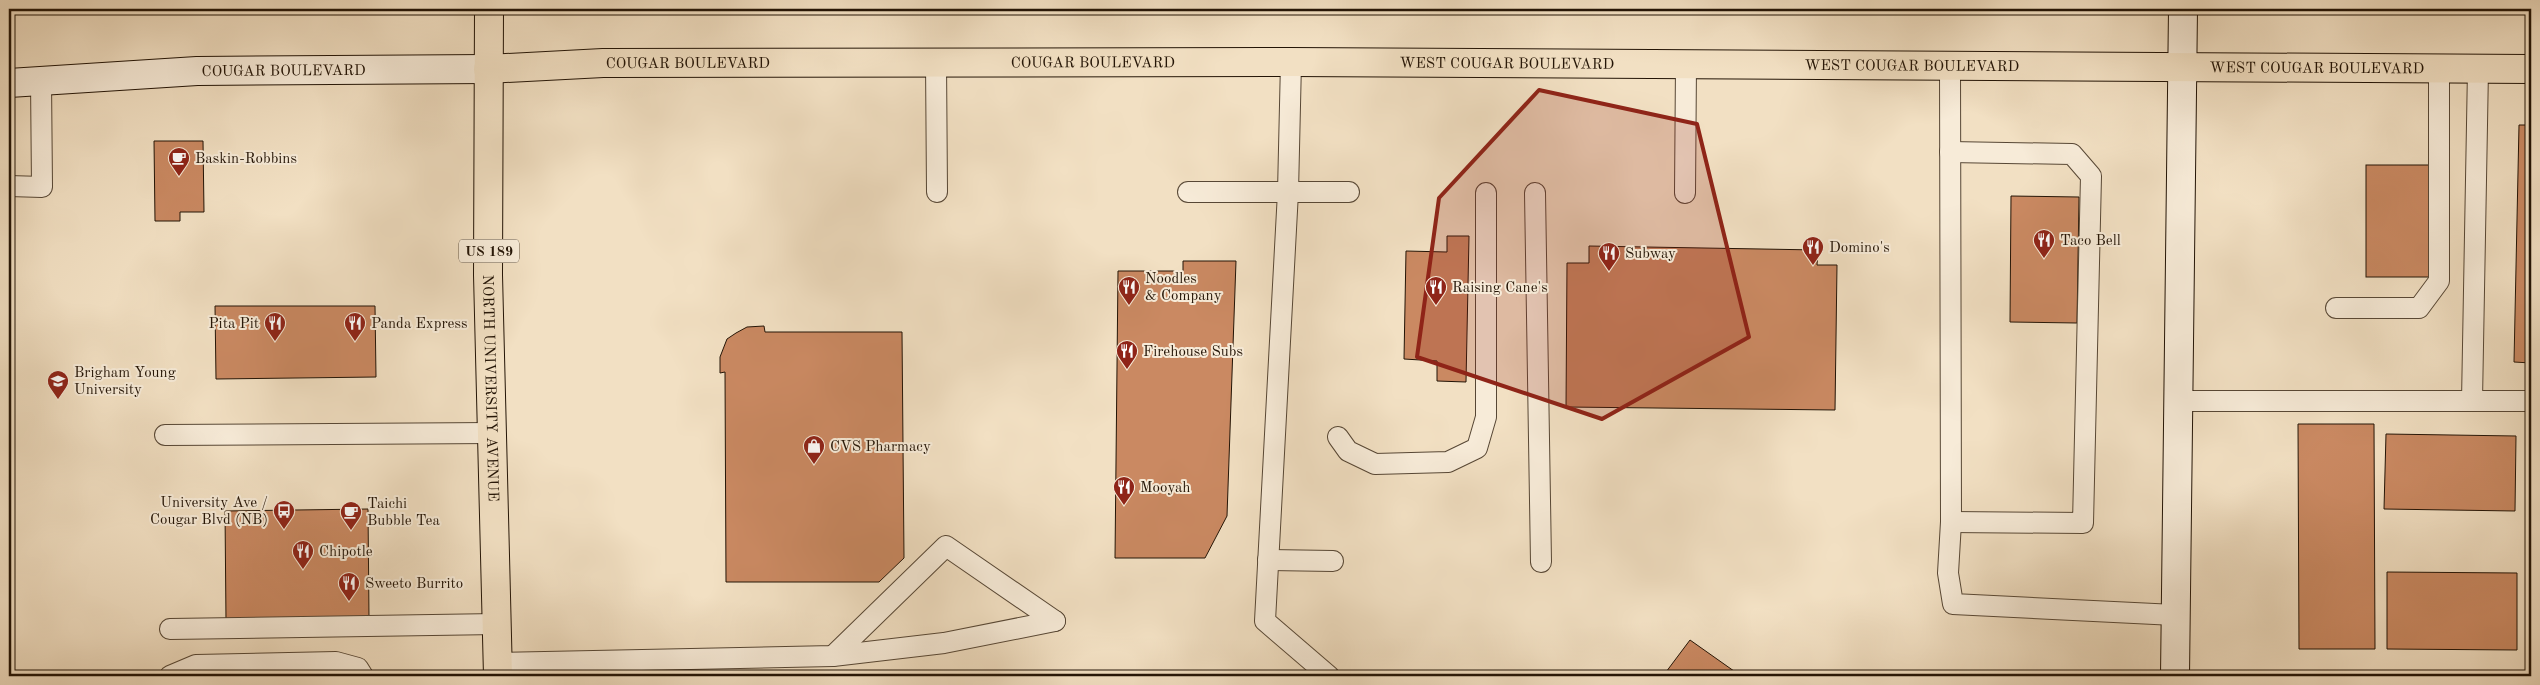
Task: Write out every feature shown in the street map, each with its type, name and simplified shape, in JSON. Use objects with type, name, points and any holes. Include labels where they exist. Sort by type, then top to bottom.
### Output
[{"type":"main road","name":"NORTH UNIVERSITY AVENUE","points":[[489,9],[488,275],[498,670]]},
{"type":"main road","points":[[2174,676],[2184,9]]},
{"type":"main road","name":"COUGAR BOULEVARD","points":[[9,83],[197,70],[488,69],[603,64],[1291,62]]},
{"type":"main road","name":"WEST COUGAR BOULEVARD","points":[[1291,62],[2531,70]]},
{"type":"lane","points":[[936,62],[937,192]]},
{"type":"lane","points":[[1291,62],[1288,192],[1265,621],[1329,676]]},
{"type":"lane","points":[[1685,193],[1686,65]]},
{"type":"lane","points":[[1950,67],[1950,522],[1948,573],[1952,604],[2175,615]]},
{"type":"lane","points":[[2336,308],[2419,308],[2439,281],[2439,69]]},
{"type":"lane","points":[[2472,401],[2478,69]]},
{"type":"lane","points":[[9,186],[42,186],[41,81]]},
{"type":"lane","points":[[1950,152],[2072,154],[2091,176],[2083,523],[1950,522]]},
{"type":"lane","points":[[1188,192],[1349,192]]},
{"type":"lane","points":[[1338,437],[1348,451],[1375,464],[1448,462],[1478,448],[1486,417],[1486,193]]},
{"type":"lane","points":[[1535,193],[1541,562]]},
{"type":"lane","points":[[2178,400],[2531,401]]},
{"type":"lane","points":[[166,435],[493,433]]},
{"type":"lane","points":[[498,670],[660,668],[833,656],[944,644],[1055,621],[946,546],[833,656]]},
{"type":"lane","points":[[1268,560],[1333,561]]},
{"type":"lane","points":[[170,629],[497,624]]},
{"type":"lane","points":[[168,676],[196,665],[336,662],[358,668],[363,676]]},
{"type":"highlighted area","points":[[1539,90],[1697,124],[1749,337],[1602,419],[1417,357],[1439,198]]},
{"type":"building","points":[[2519,125],[2531,125],[2531,363],[2514,362]]},
{"type":"building","name":"Baskin-Robbins","points":[[154,141],[203,141],[204,212],[180,212],[180,221],[155,221]]},
{"type":"building","points":[[2366,165],[2430,165],[2430,277],[2366,277]]},
{"type":"building","name":"Taco Bell","points":[[2011,196],[2079,197],[2077,323],[2010,322]]},
{"type":"building","name":"Raising Cane's","points":[[1447,236],[1469,236],[1466,382],[1437,381],[1437,361],[1404,359],[1406,251],[1447,252]]},
{"type":"building","points":[[1589,246],[1818,250],[1817,265],[1837,265],[1835,410],[1566,407],[1567,263],[1589,263]]},
{"type":"building","points":[[1183,261],[1236,261],[1227,516],[1205,558],[1115,558],[1118,271],[1183,271]]},
{"type":"building","points":[[215,306],[375,306],[376,377],[216,379]]},
{"type":"building","name":"CVS Pharmacy","points":[[764,326],[765,332],[902,332],[904,558],[879,582],[726,582],[725,372],[720,373],[720,357],[727,339],[747,327]]},
{"type":"building","points":[[2528,422],[2531,422],[2531,648],[2527,648]]},
{"type":"building","points":[[2298,424],[2374,424],[2375,649],[2299,649]]},
{"type":"building","points":[[2386,434],[2516,436],[2515,511],[2384,509]]},
{"type":"building","points":[[368,509],[369,619],[226,621],[225,511]]},
{"type":"building","points":[[2387,572],[2517,573],[2517,650],[2387,649]]},
{"type":"building","points":[[1690,640],[1741,676],[1663,676]]},
{"type":"place","name":"Baskin-Robbins","points":[[179,177]]},
{"type":"place","name":"Taco Bell","points":[[2044,259]]},
{"type":"place","name":"Domino's","points":[[1813,266]]},
{"type":"place","name":"Subway","points":[[1609,272]]},
{"type":"place","name":"Noodles & Company","points":[[1129,306]]},
{"type":"place","name":"Raising Cane's","points":[[1436,306]]},
{"type":"place","name":"Pita Pit","points":[[275,342]]},
{"type":"place","name":"Panda Express","points":[[355,342]]},
{"type":"place","name":"Firehouse Subs","points":[[1127,370]]},
{"type":"place","name":"Brigham Young University","points":[[58,400]]},
{"type":"place","name":"CVS Pharmacy","points":[[814,465]]},
{"type":"place","name":"Mooyah","points":[[1124,506]]},
{"type":"place","name":"University Ave / Cougar Blvd (NB)","points":[[284,530]]},
{"type":"place","name":"Taichi Bubble Tea","points":[[351,531]]},
{"type":"place","name":"Chipotle","points":[[303,570]]},
{"type":"place","name":"Sweeto Burrito","points":[[349,602]]}]
